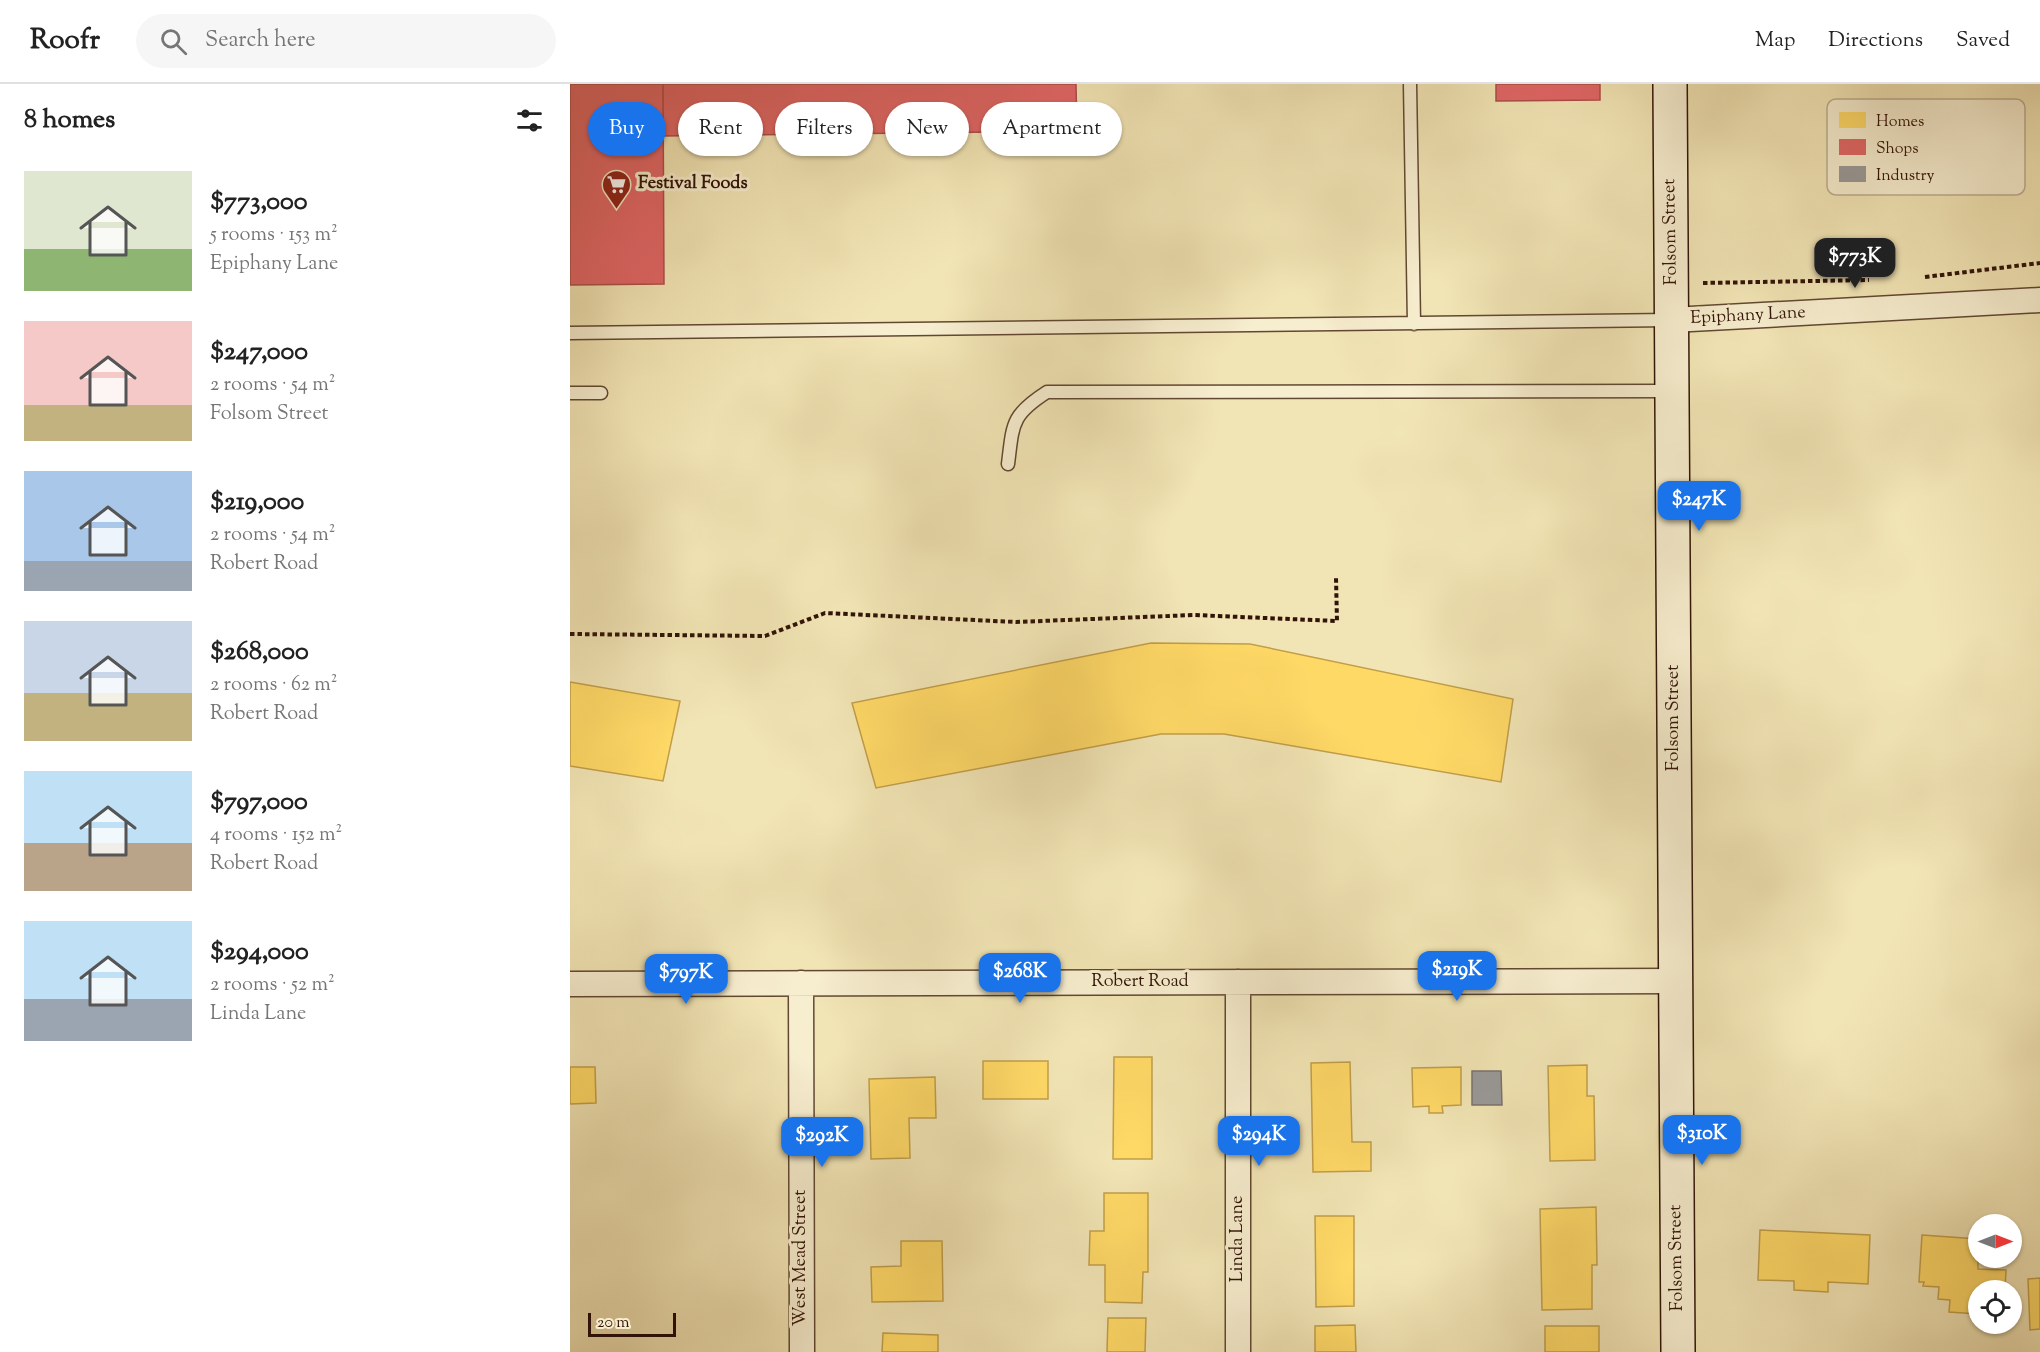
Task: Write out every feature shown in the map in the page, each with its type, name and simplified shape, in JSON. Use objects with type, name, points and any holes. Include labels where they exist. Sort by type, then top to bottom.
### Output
[{"type":"street","name":"Folsom Street","points":[[1670,84],[1678,1352]]},
{"type":"street","name":"Epiphany Lane","points":[[1672,320],[2040,300]]},
{"type":"street","name":"Robert Road","points":[[570,984],[1675,981]]},
{"type":"street","name":"Linda Lane","points":[[1238,982],[1238,1352]]},
{"type":"street","name":"West Mead Street","points":[[801,983],[802,1352]]},
{"type":"lane","points":[[1410,84],[1414,324]]},
{"type":"lane","points":[[570,333],[1672,320]]},
{"type":"lane","points":[[1008,464],[1013,423],[1023,409],[1047,392],[1673,391]]},
{"type":"lane","points":[[570,393],[601,393]]},
{"type":"path","points":[[1915,277],[1950,275],[2040,263]]},
{"type":"path","points":[[1672,283],[1881,279]]},
{"type":"path","points":[[570,634],[765,636],[825,613],[1016,622],[1194,615],[1337,621],[1336,578]]},
{"type":"building: Homes","points":[[1151,643],[1250,644],[1513,699],[1501,782],[1224,734],[1161,734],[876,788],[852,703]]},
{"type":"building: Homes","points":[[570,682],[680,701],[663,781],[570,766]]},
{"type":"building: Homes","points":[[1114,1057],[1152,1057],[1152,1159],[1113,1159]]},
{"type":"building: Homes","points":[[983,1061],[1048,1061],[1048,1099],[983,1099]]},
{"type":"building: Homes","points":[[1350,1062],[1352,1142],[1371,1142],[1371,1171],[1313,1172],[1311,1063]]},
{"type":"building: Homes","points":[[1587,1065],[1587,1096],[1594,1096],[1595,1160],[1550,1161],[1548,1066]]},
{"type":"building: Homes","points":[[570,1067],[595,1067],[596,1103],[570,1104]]},
{"type":"building: Homes","points":[[1461,1067],[1461,1105],[1442,1106],[1443,1113],[1429,1113],[1429,1106],[1413,1107],[1412,1068]]},
{"type":"building: Homes","points":[[935,1077],[936,1118],[909,1118],[910,1158],[871,1159],[869,1079]]},
{"type":"building: Homes","points":[[1104,1193],[1148,1193],[1148,1272],[1143,1272],[1142,1303],[1105,1302],[1105,1265],[1089,1265],[1090,1231],[1104,1231]]},
{"type":"building: Homes","points":[[1596,1207],[1597,1265],[1592,1265],[1592,1309],[1542,1310],[1540,1209]]},
{"type":"building: Homes","points":[[1315,1216],[1354,1216],[1354,1306],[1316,1307]]},
{"type":"building: Homes","points":[[1760,1230],[1870,1235],[1868,1284],[1828,1282],[1828,1292],[1794,1290],[1794,1281],[1758,1280]]},
{"type":"building: Homes","points":[[1922,1235],[1968,1238],[1968,1268],[2006,1270],[2006,1280],[1968,1280],[1968,1313],[1949,1312],[1950,1300],[1938,1299],[1939,1287],[1923,1286],[1924,1282],[1919,1282]]},
{"type":"building: Homes","points":[[901,1241],[942,1241],[943,1301],[872,1302],[871,1267],[901,1266]]},
{"type":"building: Homes","points":[[2040,1278],[2040,1329],[2030,1330],[2028,1279]]},
{"type":"building: Homes","points":[[1108,1318],[1146,1318],[1145,1352],[1107,1352]]},
{"type":"building: Homes","points":[[1355,1325],[1356,1352],[1315,1352],[1315,1326]]},
{"type":"building: Homes","points":[[1545,1326],[1599,1326],[1599,1352],[1545,1352]]},
{"type":"building: Homes","points":[[883,1333],[938,1335],[938,1352],[882,1352]]},
{"type":"building: Shops","name":"Festival Foods","points":[[570,84],[663,84],[663,102],[588,102],[588,156],[663,156],[664,284],[570,285]]},
{"type":"building: Shops","points":[[663,84],[1076,84],[1076,102],[981,102],[981,132],[969,132],[969,102],[885,102],[885,133],[873,133],[873,102],[775,102],[775,135],[763,135],[763,102],[678,102],[678,136],[666,136],[666,102],[663,102]]},
{"type":"building: Shops","points":[[1496,84],[1600,84],[1600,100],[1496,101]]},
{"type":"building: Industry","points":[[1472,1071],[1501,1071],[1502,1105],[1472,1105]]},
{"type":"place","name":"Festival Foods","points":[[617,210]]}]
